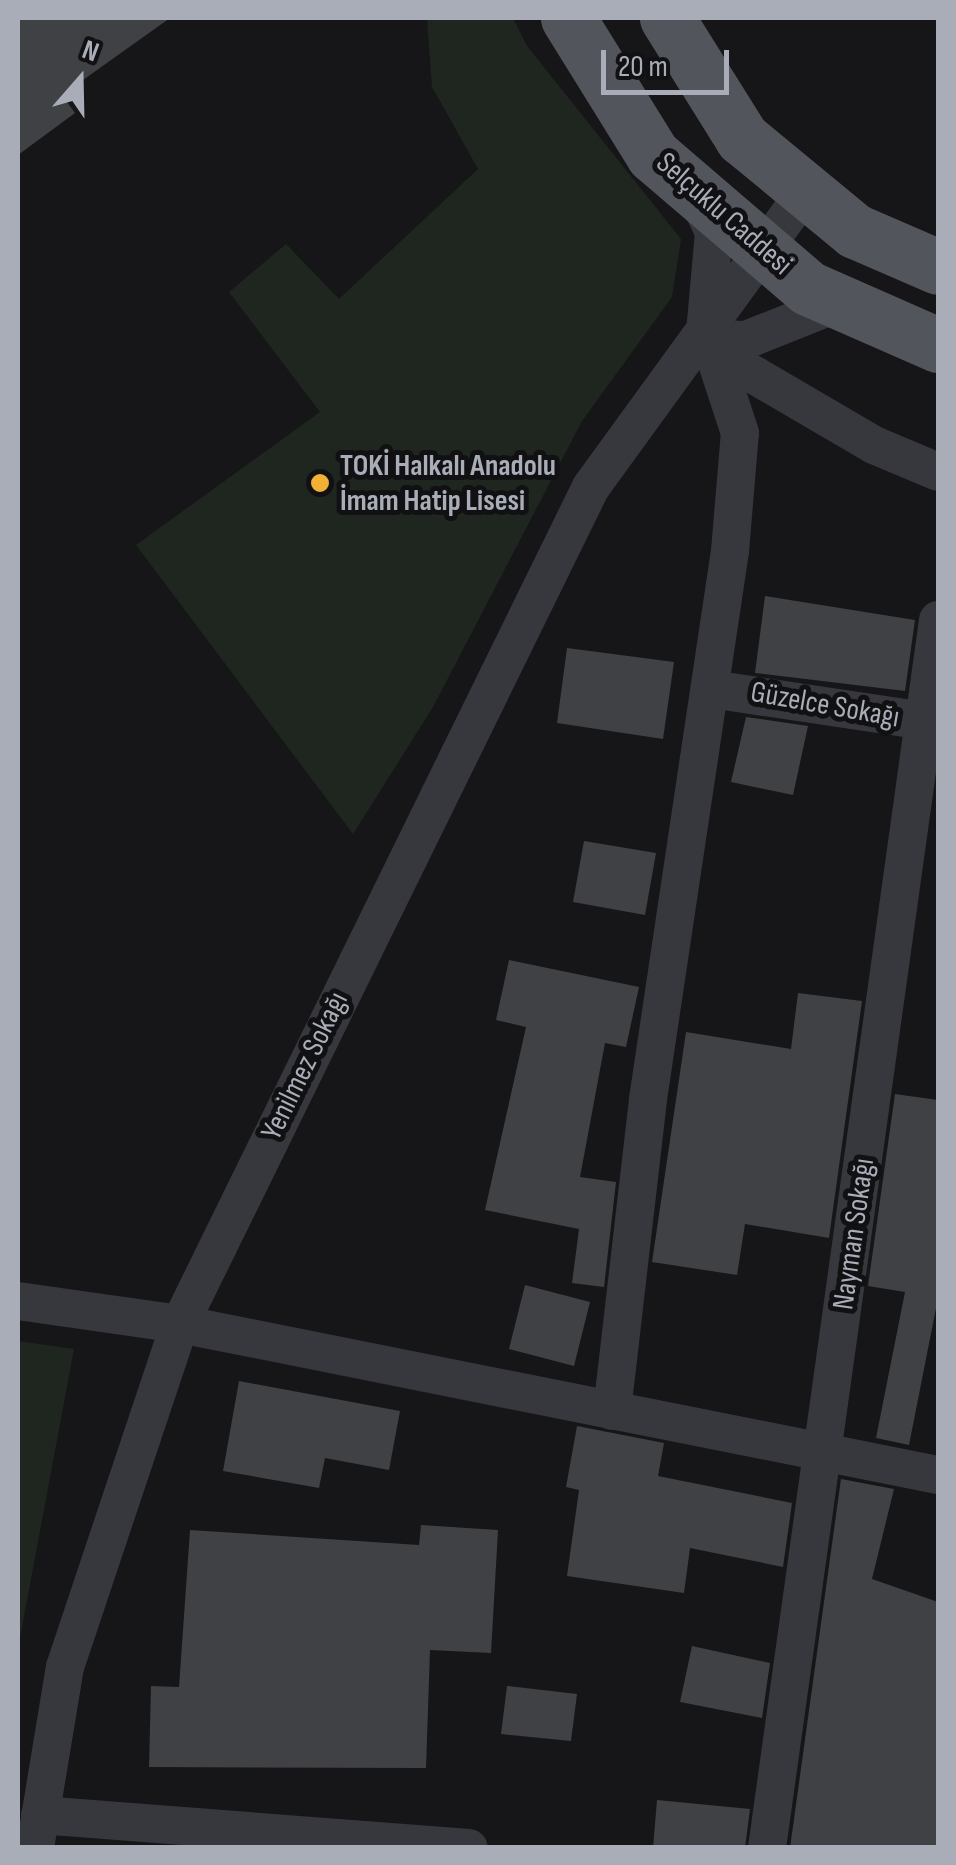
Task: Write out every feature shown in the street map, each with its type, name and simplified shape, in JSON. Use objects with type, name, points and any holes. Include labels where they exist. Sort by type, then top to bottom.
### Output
[{"type":"main road","name":"Selçuklu Caddesi","points":[[568,18],[653,155],[808,288],[938,345]]},
{"type":"main road","points":[[667,18],[742,138],[856,232],[938,267]]},
{"type":"street","points":[[612,1411],[648,1099],[711,689],[740,433],[706,344],[714,232],[694,190]]},
{"type":"street","name":"Yenilmez Sokağı","points":[[38,1831],[65,1667],[180,1324],[591,487],[706,344],[806,191]]},
{"type":"street","points":[[706,344],[746,340],[841,302]]},
{"type":"street","points":[[706,344],[874,445],[938,472]]},
{"type":"street","name":"Nayman Sokağı","points":[[767,1848],[932,722],[938,620]]},
{"type":"street","name":"Güzelce Sokağı","points":[[711,689],[932,722]]},
{"type":"street","points":[[18,1301],[180,1324],[938,1475]]},
{"type":"street","points":[[38,1831],[469,1848]]},
{"type":"shaded area","points":[[427,18],[513,18],[527,46],[681,239],[672,297],[582,421],[433,707],[353,834],[136,545],[320,412],[229,292],[286,244],[339,299],[478,169],[432,87]]},
{"type":"shaded area","points":[[18,1341],[74,1349],[18,1649]]},
{"type":"building","points":[[18,18],[170,18],[62,95],[75,113],[18,155]]},
{"type":"building","points":[[765,596],[915,620],[905,691],[755,673]]},
{"type":"building","points":[[567,648],[674,662],[663,739],[557,723]]},
{"type":"building","points":[[746,717],[808,726],[793,795],[731,782]]},
{"type":"building","points":[[584,841],[656,853],[645,915],[573,902]]},
{"type":"building","points":[[509,960],[639,987],[626,1047],[605,1043],[580,1177],[616,1182],[604,1287],[572,1283],[579,1229],[485,1210],[526,1027],[496,1020]]},
{"type":"building","points":[[798,993],[862,1001],[829,1238],[745,1224],[737,1275],[652,1262],[686,1032],[791,1049]]},
{"type":"building","points":[[895,1094],[938,1100],[938,1298],[909,1445],[876,1438],[905,1292],[868,1286]]},
{"type":"building","points":[[525,1285],[590,1302],[574,1366],[509,1349]]},
{"type":"building","points":[[239,1381],[400,1411],[389,1470],[325,1458],[319,1488],[223,1471]]},
{"type":"building","points":[[577,1426],[664,1443],[658,1476],[792,1503],[783,1567],[690,1548],[684,1593],[567,1576],[579,1490],[566,1487]]},
{"type":"building","points":[[841,1479],[894,1489],[872,1579],[938,1602],[938,1848],[790,1848]]},
{"type":"building","points":[[421,1525],[498,1530],[491,1653],[430,1650],[426,1768],[149,1767],[151,1686],[179,1687],[190,1530],[419,1545]]},
{"type":"building","points":[[692,1646],[770,1663],[762,1718],[680,1702]]},
{"type":"building","points":[[507,1686],[577,1694],[571,1741],[501,1734]]},
{"type":"building","points":[[657,1800],[750,1809],[745,1848],[653,1848]]},
{"type":"place","name":"TOKİ Halkalı Anadolu İmam Hatip Lisesi","points":[[320,483]]}]
